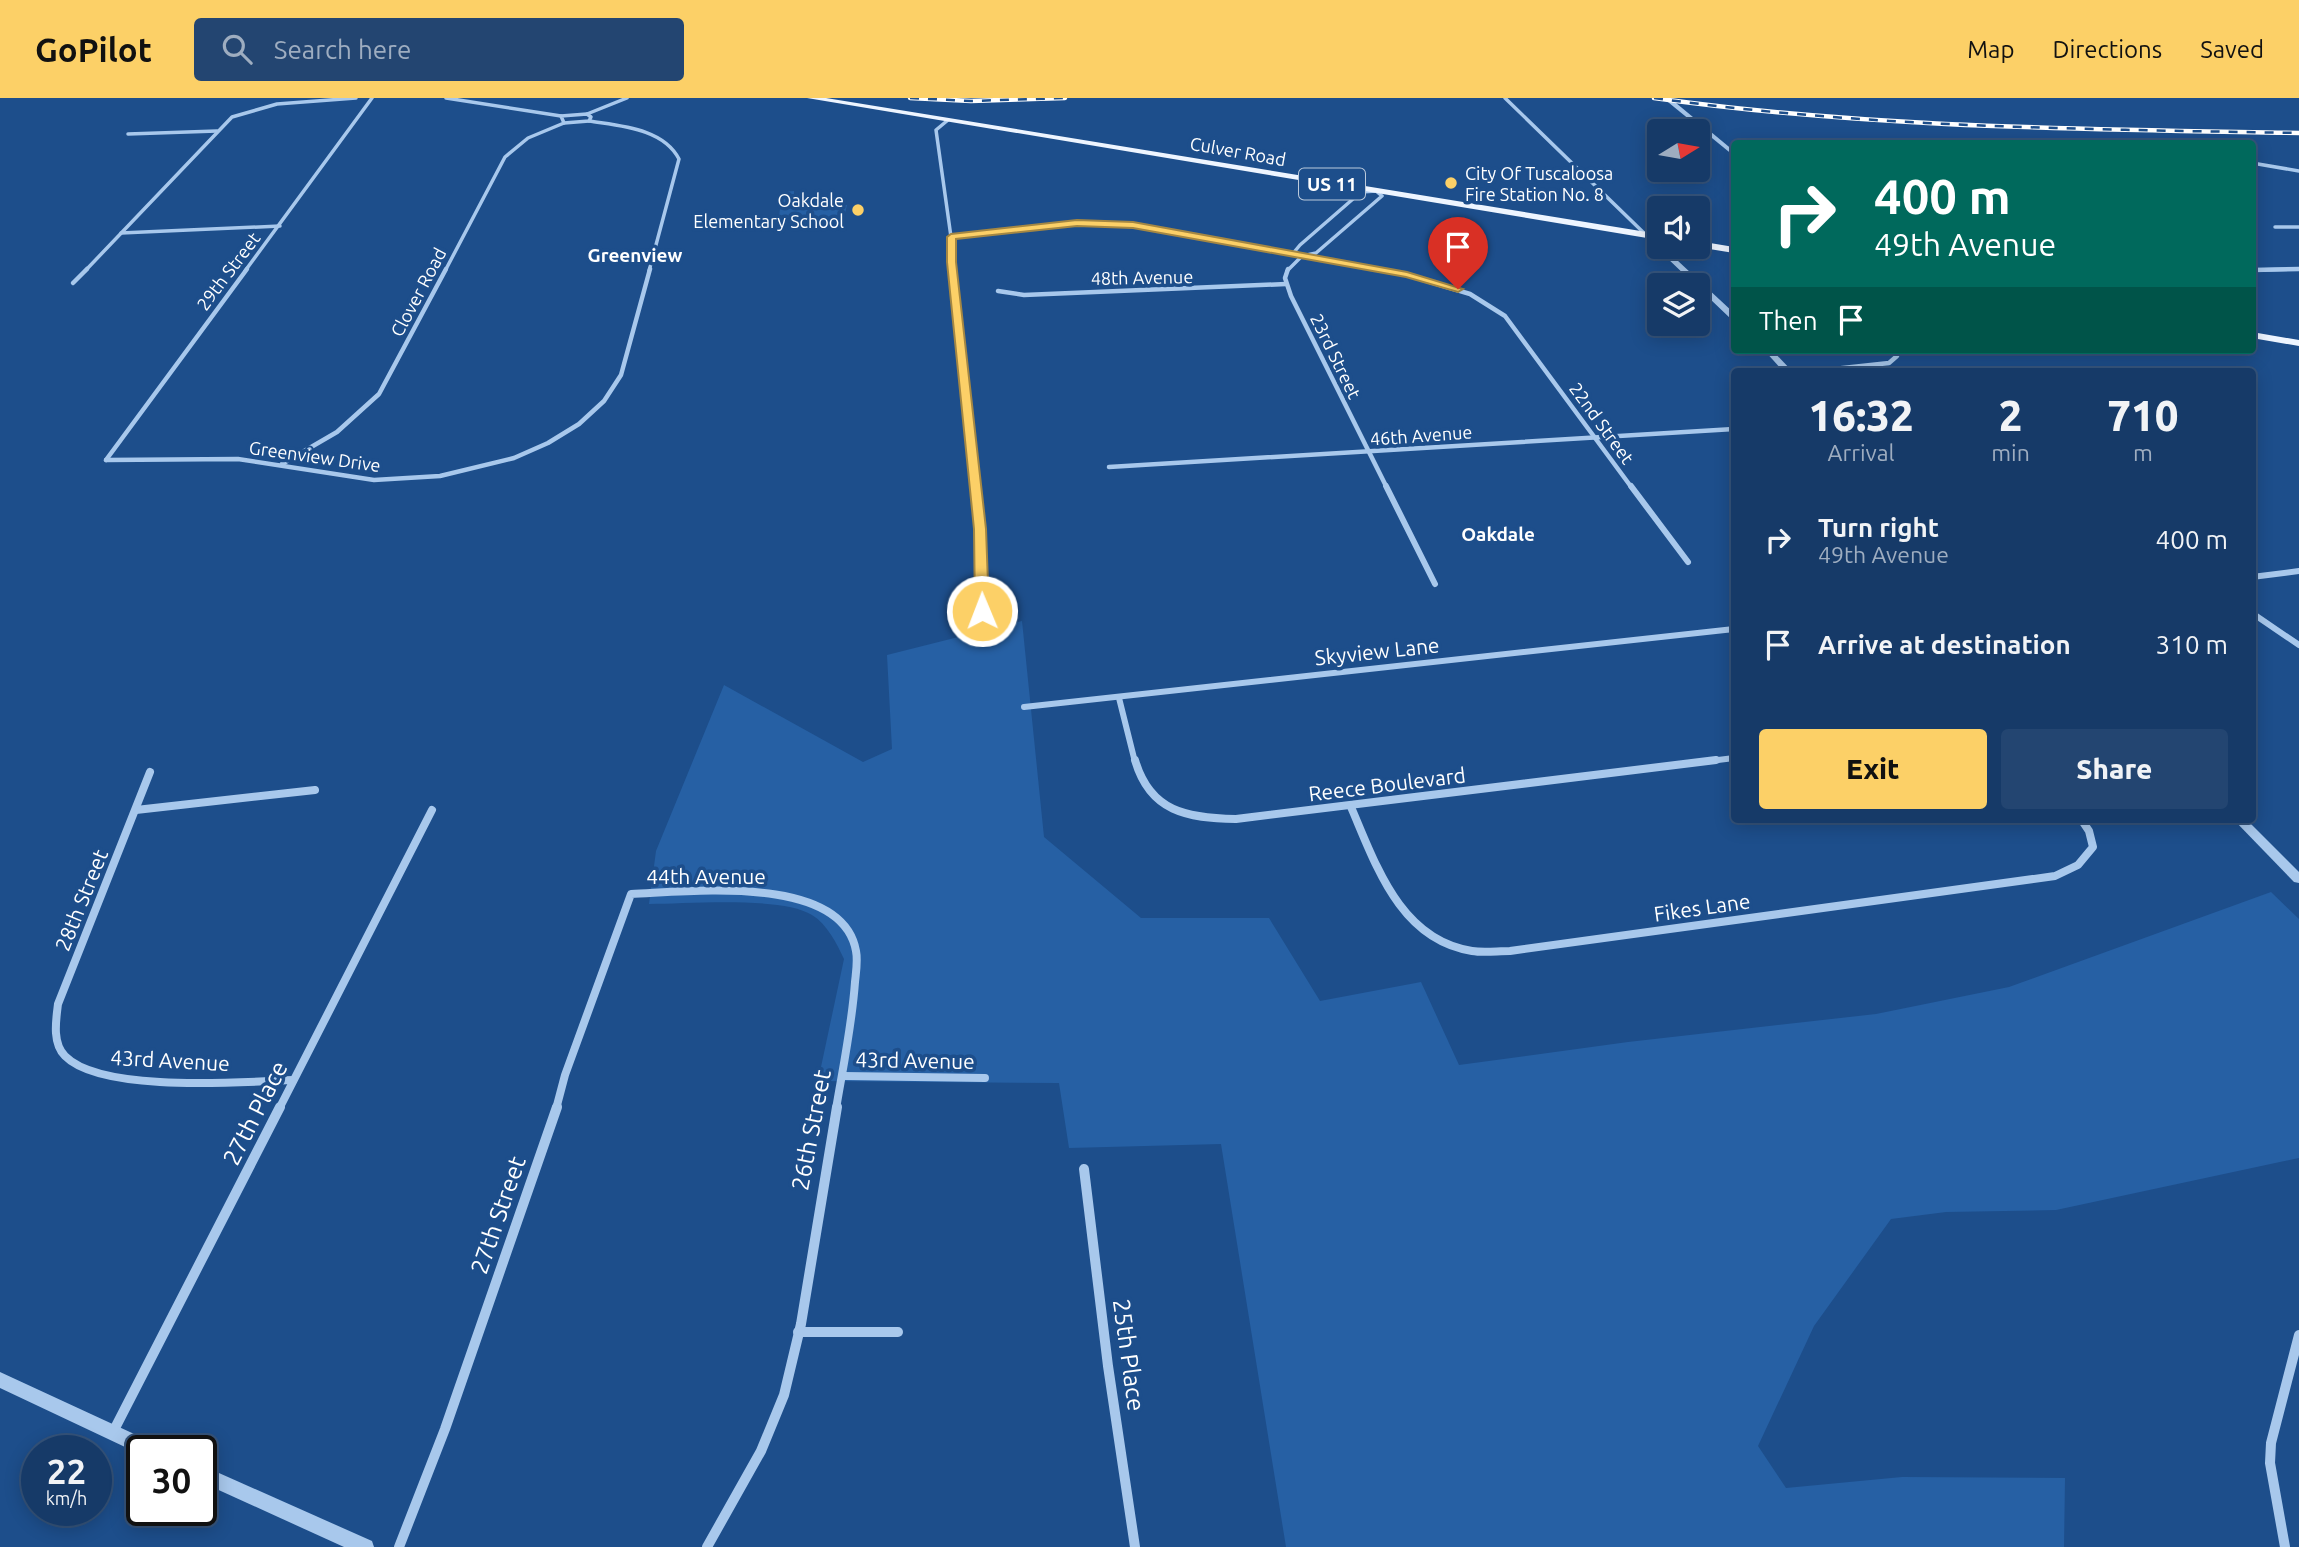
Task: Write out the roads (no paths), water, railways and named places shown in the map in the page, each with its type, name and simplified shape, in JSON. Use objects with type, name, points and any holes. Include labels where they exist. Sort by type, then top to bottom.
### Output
[{"type":"main road","name":"Culver Road","points":[[811,98],[1376,191],[1618,227],[1646,235]]},
{"type":"main road","points":[[1710,246],[1731,250]]},
{"type":"main road","points":[[2256,336],[2299,343]]},
{"type":"street","points":[[73,284],[232,117],[251,109],[304,100],[356,98]]},
{"type":"street","name":"29th Street","points":[[106,460],[372,98]]},
{"type":"street","points":[[446,98],[561,116],[587,114],[627,98]]},
{"type":"street","points":[[1505,98],[1731,314]]},
{"type":"street","points":[[1666,98],[1731,152]]},
{"type":"street","points":[[587,114],[591,117],[589,121]]},
{"type":"street","points":[[561,116],[564,123]]},
{"type":"street","points":[[947,120],[936,130],[951,237],[952,273],[980,529],[982,611]]},
{"type":"street","name":"Clover Road","points":[[282,464],[337,432],[379,394],[505,157],[528,138],[564,123],[589,121]]},
{"type":"street","name":"Greenview Drive","points":[[106,460],[219,458],[282,464],[375,480],[412,479],[450,474],[486,465],[551,441],[587,419],[604,404],[621,375],[680,159],[671,144],[653,135],[589,121]]},
{"type":"street","points":[[128,134],[217,131]]},
{"type":"street","points":[[2256,164],[2299,171]]},
{"type":"street","points":[[1286,284],[1285,273],[1288,267],[1301,256],[1316,253],[1327,245],[1382,196],[1376,191],[1361,192],[1300,245],[1295,251],[1301,256]]},
{"type":"street","name":"22nd Street","points":[[951,237],[1064,224],[1106,223],[1146,227],[1434,281],[1470,294],[1505,316],[1521,335],[1688,562]]},
{"type":"street","points":[[121,233],[280,226]]},
{"type":"street","points":[[2275,227],[2299,227]]},
{"type":"street","points":[[2256,270],[2299,269]]},
{"type":"street","name":"48th Avenue","points":[[998,291],[1024,295],[1286,284]]},
{"type":"street","name":"23rd Street","points":[[1286,284],[1435,584]]},
{"type":"street","points":[[1772,354],[1785,368]]},
{"type":"street","points":[[1843,368],[1889,363],[1897,356],[1896,354]]},
{"type":"street","name":"46th Avenue","points":[[1108,467],[1731,429]]},
{"type":"street","points":[[2256,576],[2299,571]]},
{"type":"street","points":[[2256,616],[2299,645]]},
{"type":"street","name":"Skyview Lane","points":[[1024,707],[1731,629]]},
{"type":"street","name":"Reece Boulevard","points":[[1119,698],[1144,786],[1161,802],[1173,808],[1213,820],[1250,819],[1351,807],[1731,758]]},
{"type":"street","name":"28th Street","points":[[56,1043],[58,1004],[150,772]]},
{"type":"street","points":[[136,810],[315,790]]},
{"type":"street","name":"Fikes Lane","points":[[1351,807],[1390,892],[1406,918],[1435,939],[1468,951],[1496,951],[2054,876],[2078,865],[2093,847],[2084,823]]},
{"type":"street","name":"27th Place","points":[[113,1433],[432,810]]},
{"type":"street","points":[[2243,823],[2299,879]]},
{"type":"street","name":"44th Avenue","points":[[631,894],[705,891],[780,894],[824,908],[852,935]]},
{"type":"street","name":"27th Street","points":[[399,1547],[445,1429],[560,1098],[565,1075],[631,894]]},
{"type":"street","name":"26th Street","points":[[707,1547],[746,1481],[776,1417],[798,1332],[821,1189],[844,1076],[857,971],[857,953],[852,935]]},
{"type":"street","name":"43rd Avenue","points":[[56,1043],[66,1059],[85,1070],[110,1077],[136,1080],[293,1080]]},
{"type":"street","name":"43rd Avenue","points":[[844,1076],[985,1078]]},
{"type":"street","name":"25th Place","points":[[1084,1169],[1108,1366],[1135,1547]]},
{"type":"street","points":[[798,1332],[898,1332]]},
{"type":"street","points":[[2285,1547],[2270,1463],[2271,1443],[2299,1335]]},
{"type":"street","points":[[0,1380],[126,1439]]},
{"type":"street","points":[[217,1480],[365,1547]]},
{"type":"railway","points":[[910,98],[971,101],[1065,98]]},
{"type":"railway","points":[[1654,98],[1815,116],[1895,121],[2056,128],[2299,133]]},
{"type":"place","name":"City Of Tuscaloosa Fire Station No. 8","points":[[1451,183]]},
{"type":"place","name":"Oakdale Elementary School","points":[[858,210]]},
{"type":"district","name":"Greenview","points":[[635,255]]},
{"type":"district","name":"Oakdale","points":[[1498,534]]}]
